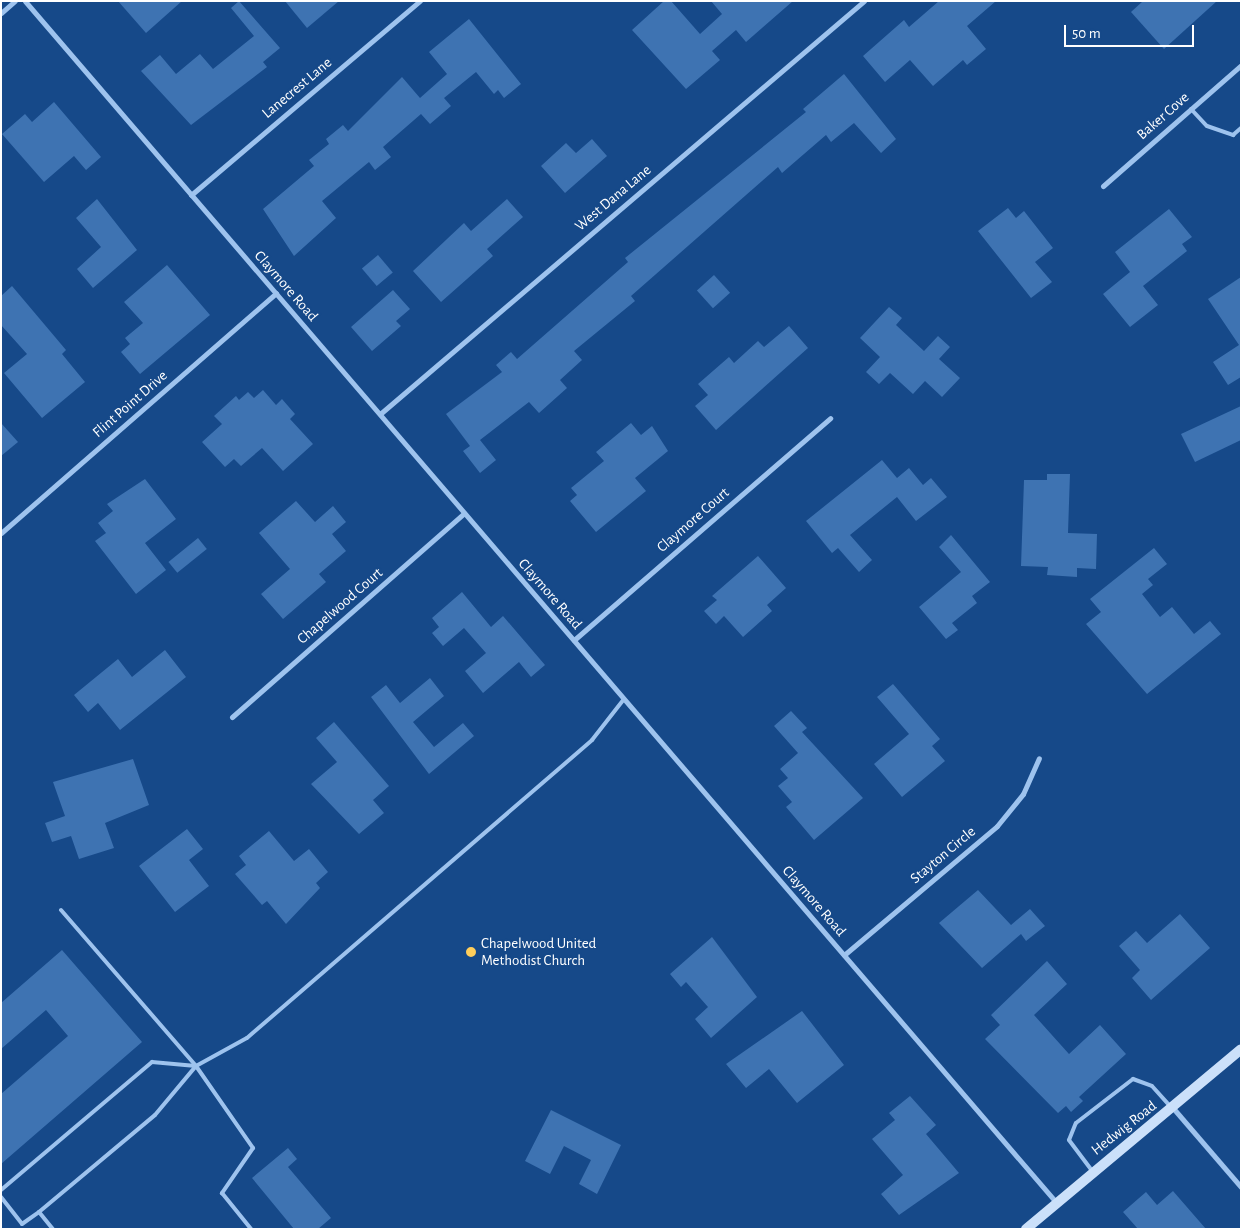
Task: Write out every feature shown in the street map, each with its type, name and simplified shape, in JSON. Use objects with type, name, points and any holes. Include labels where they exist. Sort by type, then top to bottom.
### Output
[{"type":"street","points":[[1,13],[15,1]]},
{"type":"street","name":"Claymore Road","points":[[25,1],[1056,1202]]},
{"type":"street","name":"Lanecrest Lane","points":[[191,195],[420,1]]},
{"type":"street","name":"West Dana Lane","points":[[380,414],[864,1]]},
{"type":"street","name":"Baker Cove","points":[[1103,186],[1241,65]]},
{"type":"street","name":"Flint Point Drive","points":[[1,533],[276,293]]},
{"type":"street","name":"Claymore Court","points":[[574,640],[830,418]]},
{"type":"street","name":"Chapelwood Court","points":[[232,717],[464,513]]},
{"type":"street","name":"Stayton Circle","points":[[844,955],[997,826],[1023,794],[1039,758]]},
{"type":"street","name":"Hedwig Road","points":[[1026,1229],[1056,1202],[1173,1108],[1241,1049]]},
{"type":"street","points":[[1173,1108],[1241,1187]]},
{"type":"lane","points":[[1191,109],[1216,129],[1232,135],[1241,128]]},
{"type":"lane","points":[[1,1197],[22,1224],[39,1212],[156,1116],[196,1066],[254,1031],[592,740],[624,699]]},
{"type":"lane","points":[[61,910],[196,1066],[253,1148],[222,1193],[251,1229]]},
{"type":"lane","points":[[1,1190],[152,1062],[196,1066]]},
{"type":"lane","points":[[1093,1172],[1070,1140],[1076,1123],[1133,1079],[1152,1086],[1173,1108]]},
{"type":"lane","points":[[39,1212],[53,1229]]},
{"type":"building","points":[[118,1],[182,1],[146,33]]},
{"type":"building","points":[[239,1],[280,48],[263,62],[267,67],[191,125],[141,71],[160,55],[176,74],[200,54],[213,69],[254,36],[231,8]]},
{"type":"building","points":[[285,1],[339,1],[307,28]]},
{"type":"building","points":[[664,1],[671,1],[700,34],[722,14],[711,1],[793,1],[746,42],[736,30],[712,51],[720,60],[686,89],[632,30]]},
{"type":"building","points":[[939,1],[996,1],[967,26],[986,49],[967,65],[963,60],[933,86],[910,60],[885,82],[863,56],[904,20],[909,27]]},
{"type":"building","points":[[1143,1],[1217,1],[1164,49],[1131,12]]},
{"type":"building","points":[[469,19],[521,84],[504,98],[498,90],[494,94],[476,72],[444,98],[451,106],[430,124],[421,114],[383,147],[391,157],[375,170],[369,162],[322,201],[336,218],[294,256],[263,209],[314,166],[309,160],[329,144],[326,139],[343,125],[348,131],[402,77],[420,98],[447,74],[429,52]]},
{"type":"building","points":[[844,74],[896,139],[881,153],[854,123],[831,142],[826,135],[782,173],[778,167],[631,296],[635,301],[574,351],[582,360],[560,380],[567,388],[539,413],[529,402],[480,440],[496,460],[480,473],[463,451],[470,446],[446,414],[502,372],[496,365],[511,352],[517,359],[628,262],[625,258],[806,112],[803,109]]},
{"type":"building","points":[[54,102],[101,157],[86,170],[74,156],[44,182],[2,134],[25,114],[32,122]]},
{"type":"building","points":[[592,139],[607,156],[565,193],[541,166],[566,143],[576,153]]},
{"type":"building","points":[[97,199],[137,250],[93,288],[77,269],[101,247],[76,218]]},
{"type":"building","points":[[507,199],[523,217],[487,249],[493,256],[441,302],[413,271],[464,223],[471,231]]},
{"type":"building","points":[[1008,208],[1016,218],[1024,211],[1053,248],[1035,262],[1052,282],[1031,298],[978,231]]},
{"type":"building","points":[[1169,209],[1192,237],[1182,244],[1187,251],[1143,286],[1158,305],[1130,327],[1103,294],[1130,272],[1115,252]]},
{"type":"building","points":[[378,255],[393,273],[377,286],[362,268]]},
{"type":"building","points":[[167,265],[210,315],[140,374],[121,352],[130,344],[125,338],[143,323],[124,302]]},
{"type":"building","points":[[714,275],[730,293],[713,308],[697,290]]},
{"type":"building","points":[[1241,277],[1241,377],[1228,385],[1213,362],[1239,345],[1208,299]]},
{"type":"building","points":[[12,286],[66,350],[62,354],[85,382],[42,418],[4,373],[27,354],[1,325],[1,296]]},
{"type":"building","points":[[393,290],[410,309],[396,321],[401,326],[372,351],[351,327]]},
{"type":"building","points":[[889,307],[902,318],[896,325],[924,351],[938,336],[950,347],[939,359],[960,378],[942,397],[925,381],[913,394],[890,373],[879,384],[866,372],[880,357],[860,338]]},
{"type":"building","points":[[789,326],[808,348],[716,430],[695,406],[708,395],[698,384],[729,357],[734,363],[758,341],[764,347]]},
{"type":"building","points":[[263,390],[276,405],[282,399],[295,414],[290,419],[313,444],[283,471],[262,448],[241,466],[234,459],[225,467],[202,442],[222,424],[214,416],[236,396],[239,400],[248,392],[254,398]]},
{"type":"building","points":[[1241,406],[1241,440],[1195,462],[1181,434]]},
{"type":"building","points":[[1,423],[18,442],[1,456]]},
{"type":"building","points":[[631,423],[641,435],[652,426],[668,451],[635,478],[646,491],[596,532],[570,501],[577,495],[571,488],[604,461],[596,452]]},
{"type":"building","points":[[882,460],[897,478],[909,468],[923,485],[931,478],[947,497],[916,521],[897,497],[850,535],[872,560],[859,572],[838,548],[832,553],[806,521]]},
{"type":"building","points":[[1047,474],[1070,474],[1068,533],[1097,534],[1096,569],[1077,568],[1077,577],[1047,575],[1048,567],[1021,566],[1024,480],[1047,480]]},
{"type":"building","points":[[145,479],[176,519],[145,543],[166,570],[136,594],[95,541],[106,533],[98,523],[113,511],[107,504]]},
{"type":"building","points":[[296,501],[315,522],[333,506],[346,522],[332,534],[346,551],[319,574],[326,582],[283,619],[261,594],[290,569],[259,533]]},
{"type":"building","points":[[951,535],[990,582],[972,596],[977,603],[952,623],[958,630],[946,639],[919,607],[961,572],[939,547]]},
{"type":"building","points":[[198,538],[207,549],[177,573],[168,562]]},
{"type":"building","points":[[1154,548],[1167,564],[1148,579],[1153,585],[1142,594],[1160,617],[1172,607],[1194,634],[1210,621],[1221,634],[1147,694],[1086,624],[1101,612],[1090,599]]},
{"type":"building","points":[[758,556],[786,588],[767,605],[772,611],[743,637],[724,616],[716,624],[704,611],[717,600],[712,596]]},
{"type":"building","points":[[462,592],[491,627],[503,616],[545,665],[531,677],[519,662],[483,693],[465,671],[486,653],[464,628],[443,646],[432,633],[439,627],[432,618]]},
{"type":"building","points":[[165,650],[186,677],[120,730],[98,703],[88,712],[74,695],[118,659],[132,677]]},
{"type":"building","points":[[430,678],[444,696],[413,722],[434,747],[463,723],[474,736],[429,774],[371,697],[386,685],[400,703]]},
{"type":"building","points":[[893,684],[940,739],[932,746],[945,761],[902,797],[874,764],[909,734],[877,697]]},
{"type":"building","points":[[791,711],[807,728],[802,732],[863,798],[814,840],[786,807],[792,802],[778,786],[788,778],[780,769],[798,753],[774,726]]},
{"type":"building","points":[[334,722],[389,786],[373,800],[384,813],[359,834],[311,784],[337,762],[316,738]]},
{"type":"building","points":[[133,759],[149,805],[105,823],[114,848],[79,859],[71,836],[52,842],[45,823],[65,816],[53,782]]},
{"type":"building","points":[[187,829],[203,849],[189,860],[209,886],[175,912],[139,866]]},
{"type":"building","points":[[269,831],[294,861],[309,849],[328,872],[316,883],[320,888],[286,924],[267,901],[262,905],[235,874],[246,865],[239,856]]},
{"type":"building","points":[[978,890],[1011,925],[1030,909],[1045,926],[1026,941],[1021,934],[982,968],[939,923]]},
{"type":"building","points":[[1180,914],[1210,948],[1151,1000],[1132,978],[1140,970],[1119,946],[1136,931],[1147,943]]},
{"type":"building","points":[[712,937],[757,997],[711,1038],[695,1019],[708,1007],[686,982],[681,987],[670,974]]},
{"type":"building","points":[[62,950],[142,1042],[1,1164],[1,1094],[68,1036],[46,1010],[1,1049],[1,1003]]},
{"type":"building","points":[[1047,961],[1067,984],[1034,1015],[1069,1054],[1100,1025],[1126,1054],[1079,1097],[1083,1101],[1071,1112],[1066,1106],[1058,1113],[985,1039],[1000,1025],[991,1015]]},
{"type":"building","points":[[802,1011],[844,1065],[797,1103],[769,1069],[746,1088],[726,1064]]},
{"type":"building","points":[[910,1096],[936,1125],[926,1134],[959,1173],[899,1215],[881,1194],[903,1175],[872,1139],[895,1120],[889,1113]]},
{"type":"building","points":[[551,1110],[621,1145],[597,1194],[579,1184],[591,1160],[564,1146],[550,1174],[525,1161]]},
{"type":"building","points":[[288,1148],[297,1159],[288,1167],[331,1218],[318,1229],[294,1229],[252,1178]]},
{"type":"building","points":[[1173,1191],[1206,1229],[1138,1229],[1123,1212],[1146,1192],[1157,1205]]},
{"type":"place","name":"Chapelwood United Methodist Church","points":[[471,952]]}]
